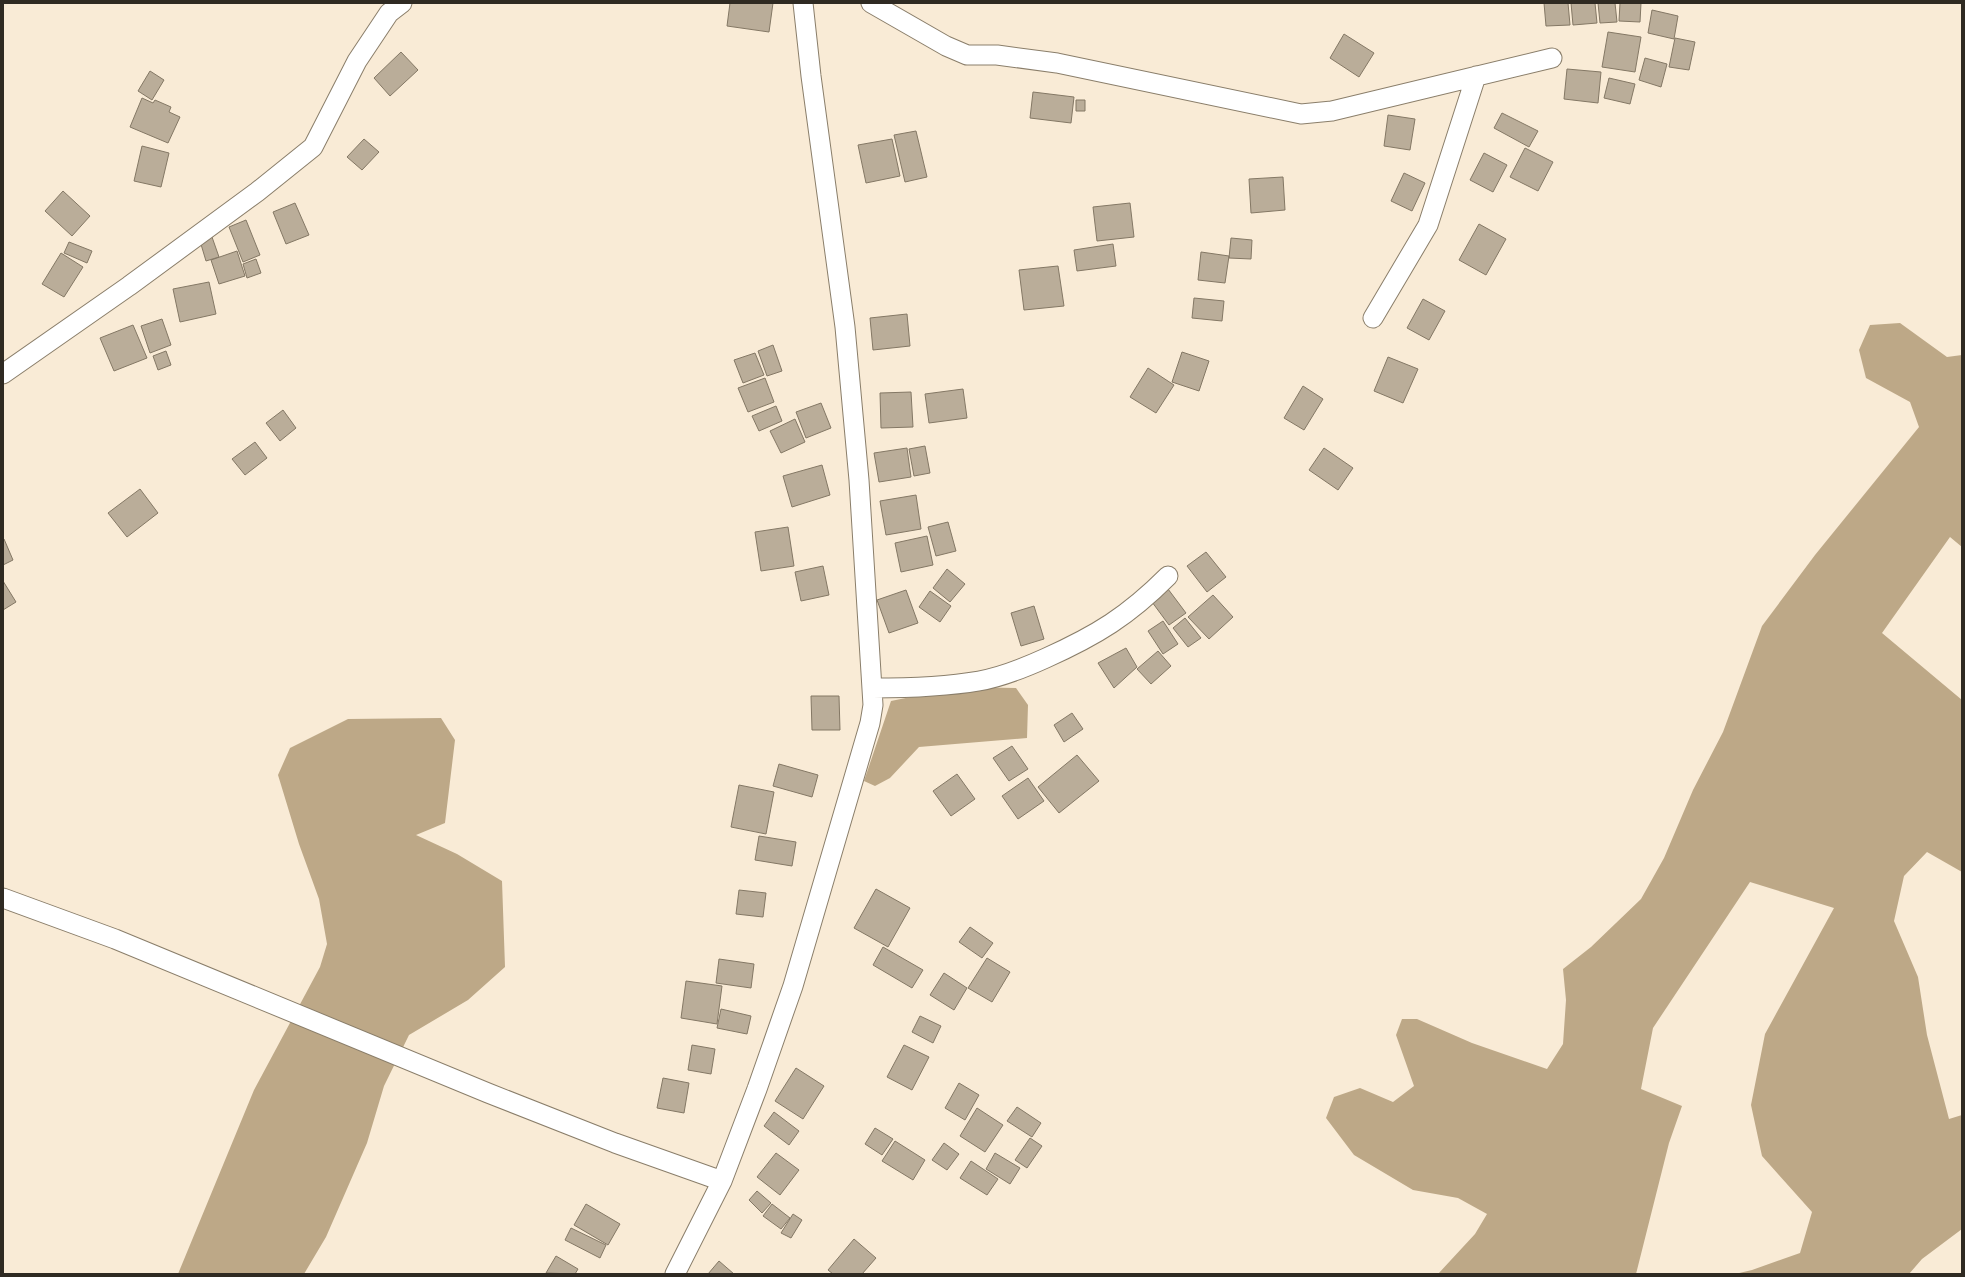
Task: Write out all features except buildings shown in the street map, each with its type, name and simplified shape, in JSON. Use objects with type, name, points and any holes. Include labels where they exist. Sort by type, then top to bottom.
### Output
[{"type":"street","points":[[3,374],[129,286],[257,192],[313,147],[357,61],[389,13],[402,3]]},
{"type":"street","points":[[674,1274],[722,1181],[757,1089],[793,986],[870,724],[873,705],[859,480],[845,327],[812,84],[803,3]]},
{"type":"street","points":[[871,3],[946,46],[967,55],[997,55],[1049,62],[1301,114],[1332,111],[1552,58]]},
{"type":"street","points":[[1373,318],[1428,225],[1476,76]]},
{"type":"street","points":[[873,688],[930,688],[980,681],[1007,674],[1082,642],[1105,630],[1143,602],[1168,576]]},
{"type":"street","points":[[3,898],[115,939],[488,1093],[615,1143],[722,1181]]},
{"type":"shaded area","points":[[1900,323],[1947,357],[1962,355],[1962,547],[1950,537],[1882,633],[1962,700],[1962,872],[1927,852],[1904,876],[1894,921],[1918,977],[1927,1035],[1949,1119],[1962,1115],[1962,1229],[1922,1259],[1909,1274],[1735,1274],[1752,1270],[1800,1253],[1812,1212],[1762,1156],[1751,1105],[1765,1034],[1834,908],[1750,882],[1653,1028],[1641,1089],[1682,1106],[1669,1143],[1636,1274],[1438,1274],[1475,1234],[1487,1214],[1458,1198],[1413,1190],[1354,1155],[1326,1118],[1334,1097],[1360,1088],[1393,1102],[1414,1086],[1396,1035],[1402,1019],[1417,1019],[1472,1043],[1547,1069],[1563,1044],[1566,1000],[1563,969],[1591,947],[1641,899],[1664,858],[1693,790],[1723,732],[1762,626],[1815,555],[1919,427],[1910,402],[1866,378],[1859,350],[1870,325]]},
{"type":"shaded area","points":[[960,687],[1016,688],[1028,705],[1027,738],[919,747],[890,778],[875,786],[864,781],[891,701]]},
{"type":"shaded area","points":[[441,718],[455,740],[445,823],[416,835],[457,854],[502,881],[505,967],[468,1000],[409,1035],[384,1086],[367,1143],[326,1237],[304,1274],[178,1274],[254,1090],[320,967],[327,944],[319,899],[299,844],[278,775],[290,748],[348,719]]}]
